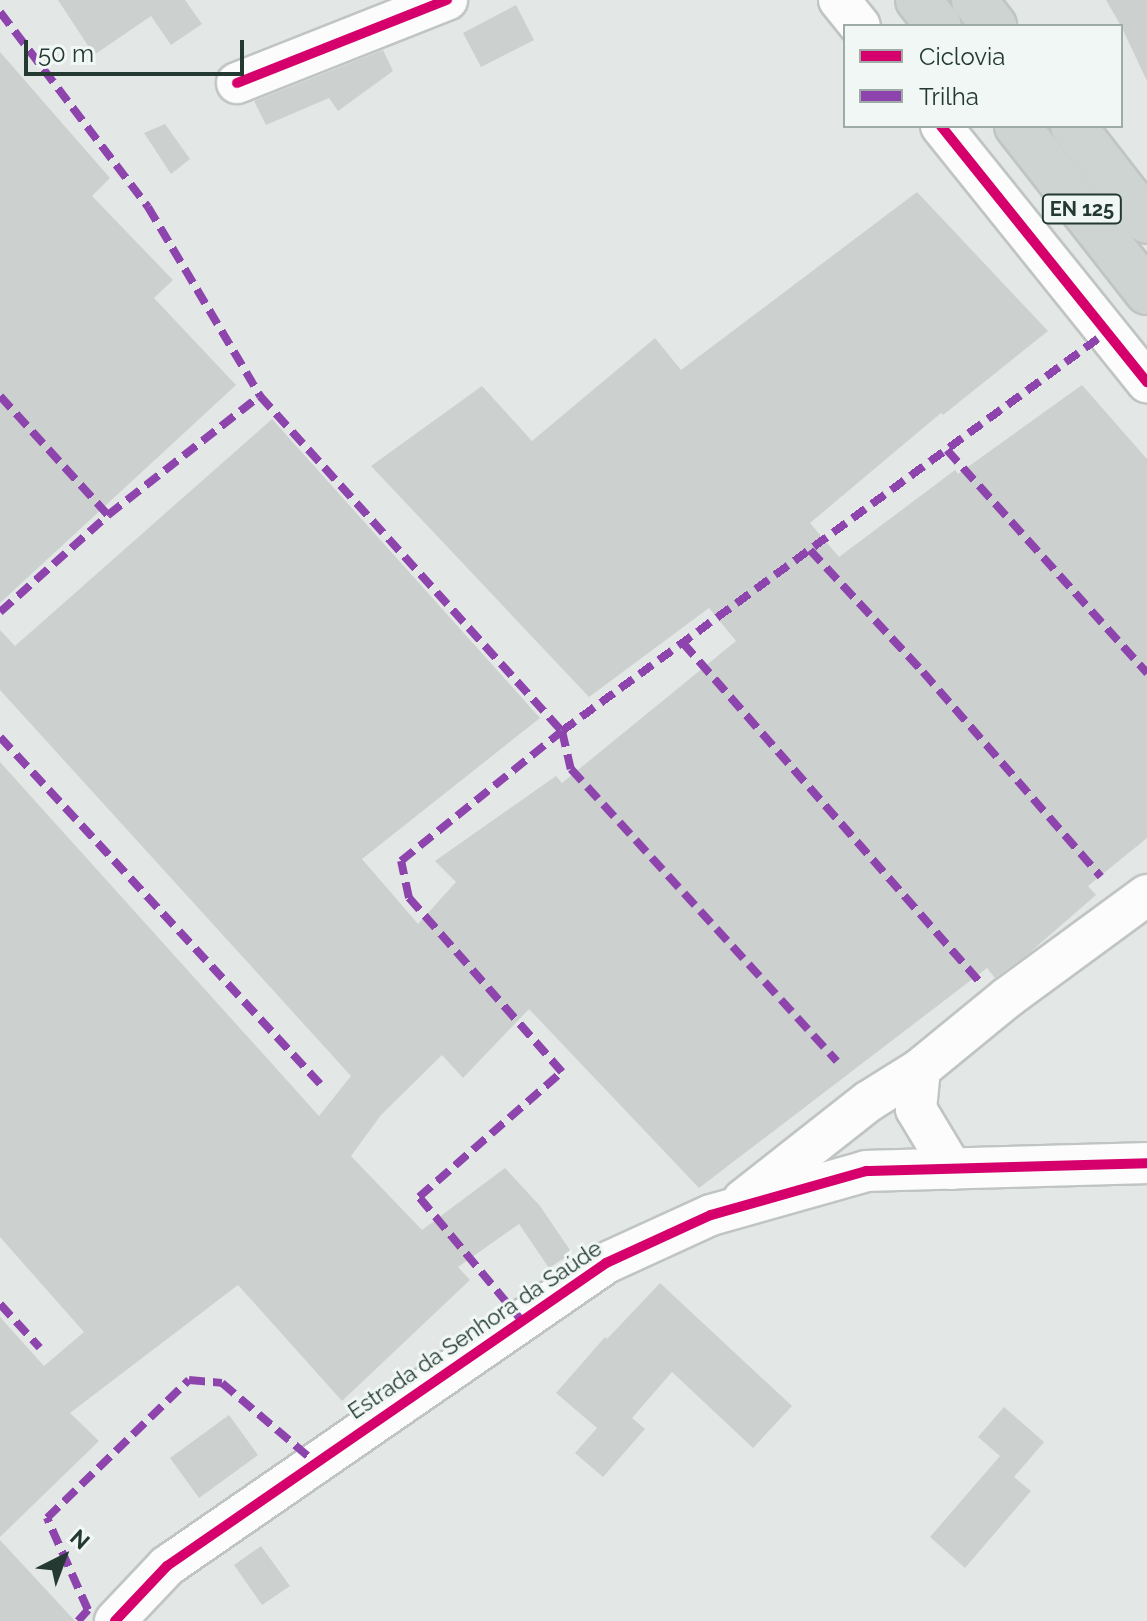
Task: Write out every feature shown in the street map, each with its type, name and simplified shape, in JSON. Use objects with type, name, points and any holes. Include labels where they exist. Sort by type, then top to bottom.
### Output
[{"type":"main road","points":[[918,0],[937,24]]},
{"type":"main road","points":[[974,0],[992,24]]},
{"type":"main road","name":"EN 125","points":[[1019,128],[1147,292]]},
{"type":"main road","name":"EN 125","points":[[1075,128],[1147,221]]},
{"type":"street","points":[[237,83],[447,0]]},
{"type":"street","points":[[839,0],[858,24]]},
{"type":"street","points":[[943,128],[1147,382]]},
{"type":"street","points":[[732,1209],[869,1101],[920,1069],[1008,997],[1147,895]]},
{"type":"street","points":[[920,1069],[916,1109],[952,1169]]},
{"type":"street","name":"Estrada da Senhora da Saúde","points":[[115,1621],[167,1566],[606,1263],[711,1215],[866,1171],[1147,1163]]},
{"type":"building","points":[[58,0],[185,0],[202,24],[171,45],[151,16],[94,55]]},
{"type":"building","points":[[1106,0],[1147,0],[1147,81],[1123,30],[1123,24],[1120,24]]},
{"type":"building","points":[[516,5],[534,40],[481,67],[463,33]]},
{"type":"building","points":[[383,50],[393,71],[338,111],[329,98],[266,125],[254,101]]},
{"type":"building","points":[[0,52],[110,178],[92,196],[173,280],[154,298],[236,385],[0,603]]},
{"type":"building","points":[[165,124],[190,159],[171,174],[144,133]]},
{"type":"building","points":[[917,192],[1048,331],[943,415],[941,413],[810,523],[839,557],[955,470],[958,474],[1082,385],[1147,459],[1147,838],[1088,886],[1096,895],[1028,954],[995,978],[987,968],[699,1188],[529,1009],[463,1078],[442,1055],[381,1115],[351,1156],[422,1230],[505,1168],[540,1206],[572,1253],[549,1268],[519,1224],[458,1267],[470,1280],[342,1401],[238,1285],[70,1413],[99,1441],[0,1537],[0,1317],[44,1366],[84,1332],[0,1237],[0,762],[319,1116],[351,1076],[0,690],[0,630],[15,646],[272,419],[540,718],[362,859],[418,924],[456,882],[435,861],[556,776],[562,783],[736,641],[709,608],[589,697],[371,466],[482,386],[532,441],[655,338],[681,370]]},
{"type":"building","points":[[660,1283],[792,1406],[753,1448],[672,1372],[632,1418],[645,1429],[603,1477],[575,1453],[597,1428],[556,1393],[605,1337],[607,1339]]},
{"type":"building","points":[[1004,1407],[1044,1442],[1014,1477],[1031,1491],[965,1568],[930,1537],[1000,1456],[978,1437]]},
{"type":"building","points":[[229,1415],[258,1455],[199,1498],[170,1458]]},
{"type":"building","points":[[0,1540],[75,1621],[0,1621]]},
{"type":"building","points":[[261,1546],[290,1586],[262,1605],[234,1565]]},
{"type":"marked path","points":[[0,12],[148,207],[260,396],[562,731],[571,769],[837,1061]]},
{"type":"marked path","points":[[522,1321],[419,1197],[562,1072],[409,898],[401,861],[562,731],[1107,332]]},
{"type":"marked path","points":[[0,396],[108,515],[260,396]]},
{"type":"marked path","points":[[947,450],[1147,673]]},
{"type":"marked path","points":[[0,612],[108,515]]},
{"type":"marked path","points":[[810,550],[923,672],[1101,877]]},
{"type":"marked path","points":[[683,643],[981,984]]},
{"type":"marked path","points":[[0,737],[320,1084]]},
{"type":"marked path","points":[[0,1304],[40,1348]]},
{"type":"marked path","points":[[78,1621],[88,1610],[47,1518],[189,1380],[222,1383],[316,1463]]},
{"type":"cycle path","points":[[237,83],[447,0]]},
{"type":"cycle path","points":[[943,128],[1147,382]]},
{"type":"cycle path","points":[[115,1621],[167,1566],[606,1263],[711,1215],[866,1171],[1147,1163]]}]
